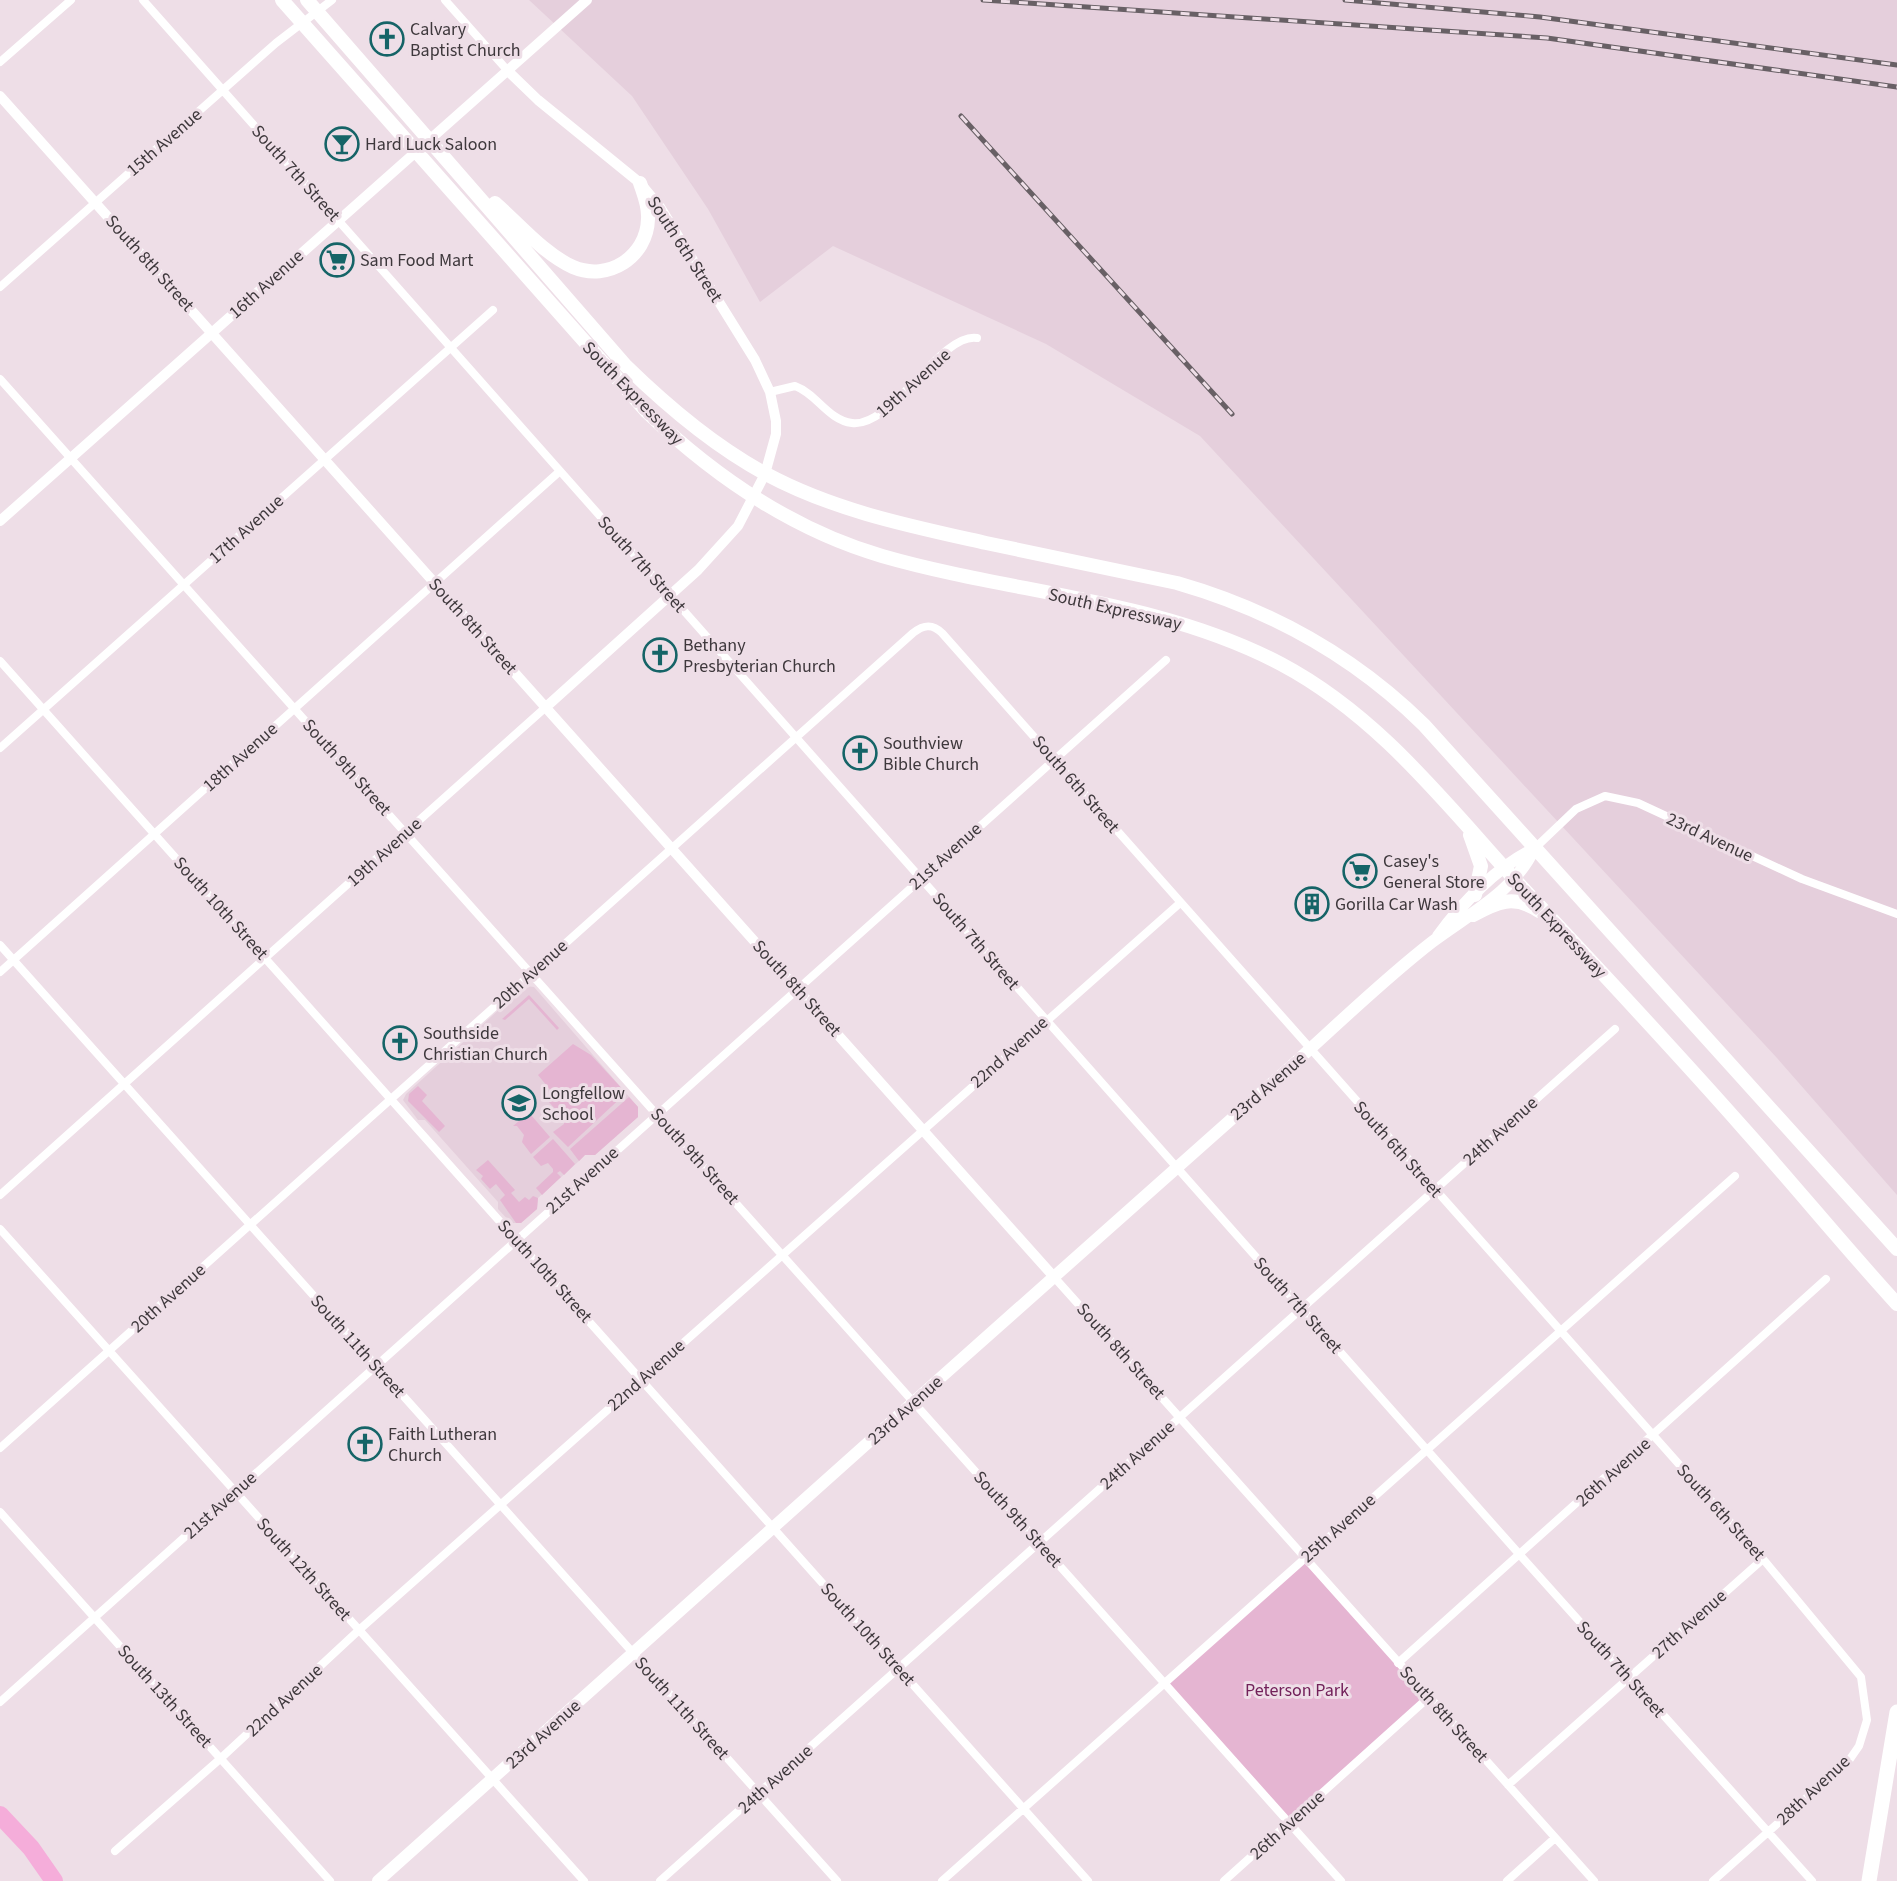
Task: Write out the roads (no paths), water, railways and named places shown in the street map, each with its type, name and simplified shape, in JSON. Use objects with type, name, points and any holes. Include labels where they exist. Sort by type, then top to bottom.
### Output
[{"type":"highway","points":[[1869,1881],[1897,1712]]},
{"type":"main road","name":"South Expressway","points":[[282,0],[647,412],[703,462],[755,497],[808,527],[880,555],[1150,615],[1221,637],[1250,649],[1301,676],[1349,708],[1392,743],[1748,1133],[1897,1304]]},
{"type":"main road","name":"South Expressway","points":[[307,0],[649,388],[702,432],[765,474],[858,514],[1177,583],[1214,594],[1278,620],[1347,660],[1398,700],[1424,725],[1534,849],[1653,976],[1897,1250]]},
{"type":"main road","points":[[458,170],[558,258],[586,271],[608,270],[622,264],[641,244],[648,219],[647,203],[640,183]]},
{"type":"main road","points":[[1458,815],[1475,843],[1480,857],[1479,879],[1475,896]]},
{"type":"main road","name":"23rd Avenue","points":[[1434,941],[1452,916],[1504,867],[1534,849]]},
{"type":"main road","name":"23rd Avenue","points":[[378,1881],[1176,1167],[1434,941],[1473,915],[1514,879],[1525,867],[1534,849]]},
{"type":"main road","points":[[1473,915],[1500,901],[1511,899],[1533,906],[1552,919]]},
{"type":"street","points":[[0,62],[71,0]]},
{"type":"street","name":"South 7th Street","points":[[143,0],[1629,1678],[1812,1881]]},
{"type":"street","name":"15th Avenue","points":[[0,287],[276,43],[332,0]]},
{"type":"street","name":"South 6th Street","points":[[445,0],[508,71],[538,100],[640,183],[677,232],[755,360],[770,392],[776,434],[765,474],[755,497]]},
{"type":"street","name":"16th Avenue","points":[[0,520],[587,0]]},
{"type":"street","name":"South 8th Street","points":[[0,96],[1594,1881]]},
{"type":"street","name":"17th Avenue","points":[[0,748],[493,310]]},
{"type":"street","name":"19th Avenue","points":[[770,392],[788,386],[801,388],[835,417],[846,422],[864,423],[893,402],[960,342],[966,338],[977,338]]},
{"type":"street","name":"South 9th Street","points":[[0,379],[532,972],[1341,1881]]},
{"type":"street","name":"18th Avenue","points":[[0,972],[560,471]]},
{"type":"street","name":"19th Avenue","points":[[0,1195],[670,596],[715,553],[738,526],[755,497]]},
{"type":"street","name":"South 6th Street","points":[[930,626],[942,633],[1763,1559],[1861,1677]]},
{"type":"street","name":"20th Avenue","points":[[0,1448],[795,737],[913,633],[921,627],[930,626]]},
{"type":"street","name":"21st Avenue","points":[[0,1702],[1166,660]]},
{"type":"street","name":"South 10th Street","points":[[0,661],[1088,1881]]},
{"type":"street","name":"23rd Avenue","points":[[1534,849],[1576,809],[1605,796],[1638,803],[1802,879],[1897,914]]},
{"type":"street","name":"22nd Avenue","points":[[115,1851],[359,1630],[1180,903]]},
{"type":"street","name":"South 11th Street","points":[[0,945],[500,1507],[837,1881]]},
{"type":"street","name":"24th Avenue","points":[[660,1881],[1615,1029]]},
{"type":"street","name":"25th Avenue","points":[[942,1881],[1735,1176]]},
{"type":"street","name":"South 12th Street","points":[[0,1229],[584,1881]]},
{"type":"street","name":"26th Avenue","points":[[1398,1663],[1654,1436],[1826,1279]]},
{"type":"street","name":"South 13th Street","points":[[0,1512],[330,1881]]},
{"type":"street","name":"27th Avenue","points":[[1508,1785],[1763,1559]]},
{"type":"street","name":"28th Avenue","points":[[1713,1881],[1850,1760],[1865,1731],[1867,1708],[1861,1677]]},
{"type":"street","name":"26th Avenue","points":[[1224,1881],[1430,1697]]},
{"type":"street","points":[[1507,1881],[1555,1838]]},
{"type":"waterway","points":[[0,1815],[31,1848],[54,1881]]},
{"type":"railway","points":[[983,0],[1547,38],[1897,87]]},
{"type":"railway","points":[[1345,0],[1540,17],[1897,65]]},
{"type":"railway","points":[[961,116],[1232,414]]},
{"type":"place","name":"Calvary Baptist Church","points":[[387,39]]},
{"type":"place","name":"Hard Luck Saloon","points":[[342,144]]},
{"type":"place","name":"Sam Food Mart","points":[[337,260]]},
{"type":"place","name":"Bethany Presbyterian Church","points":[[660,655]]},
{"type":"place","name":"Southview Bible Church","points":[[860,753]]},
{"type":"place","name":"Casey's General Store","points":[[1360,871]]},
{"type":"place","name":"Gorilla Car Wash","points":[[1312,904]]},
{"type":"place","name":"Southside Christian Church","points":[[400,1043]]},
{"type":"place","name":"Longfellow School","points":[[519,1103]]},
{"type":"place","name":"Faith Lutheran Church","points":[[365,1444]]},
{"type":"park label","name":"Peterson Park","points":[[1297,1690]]}]
